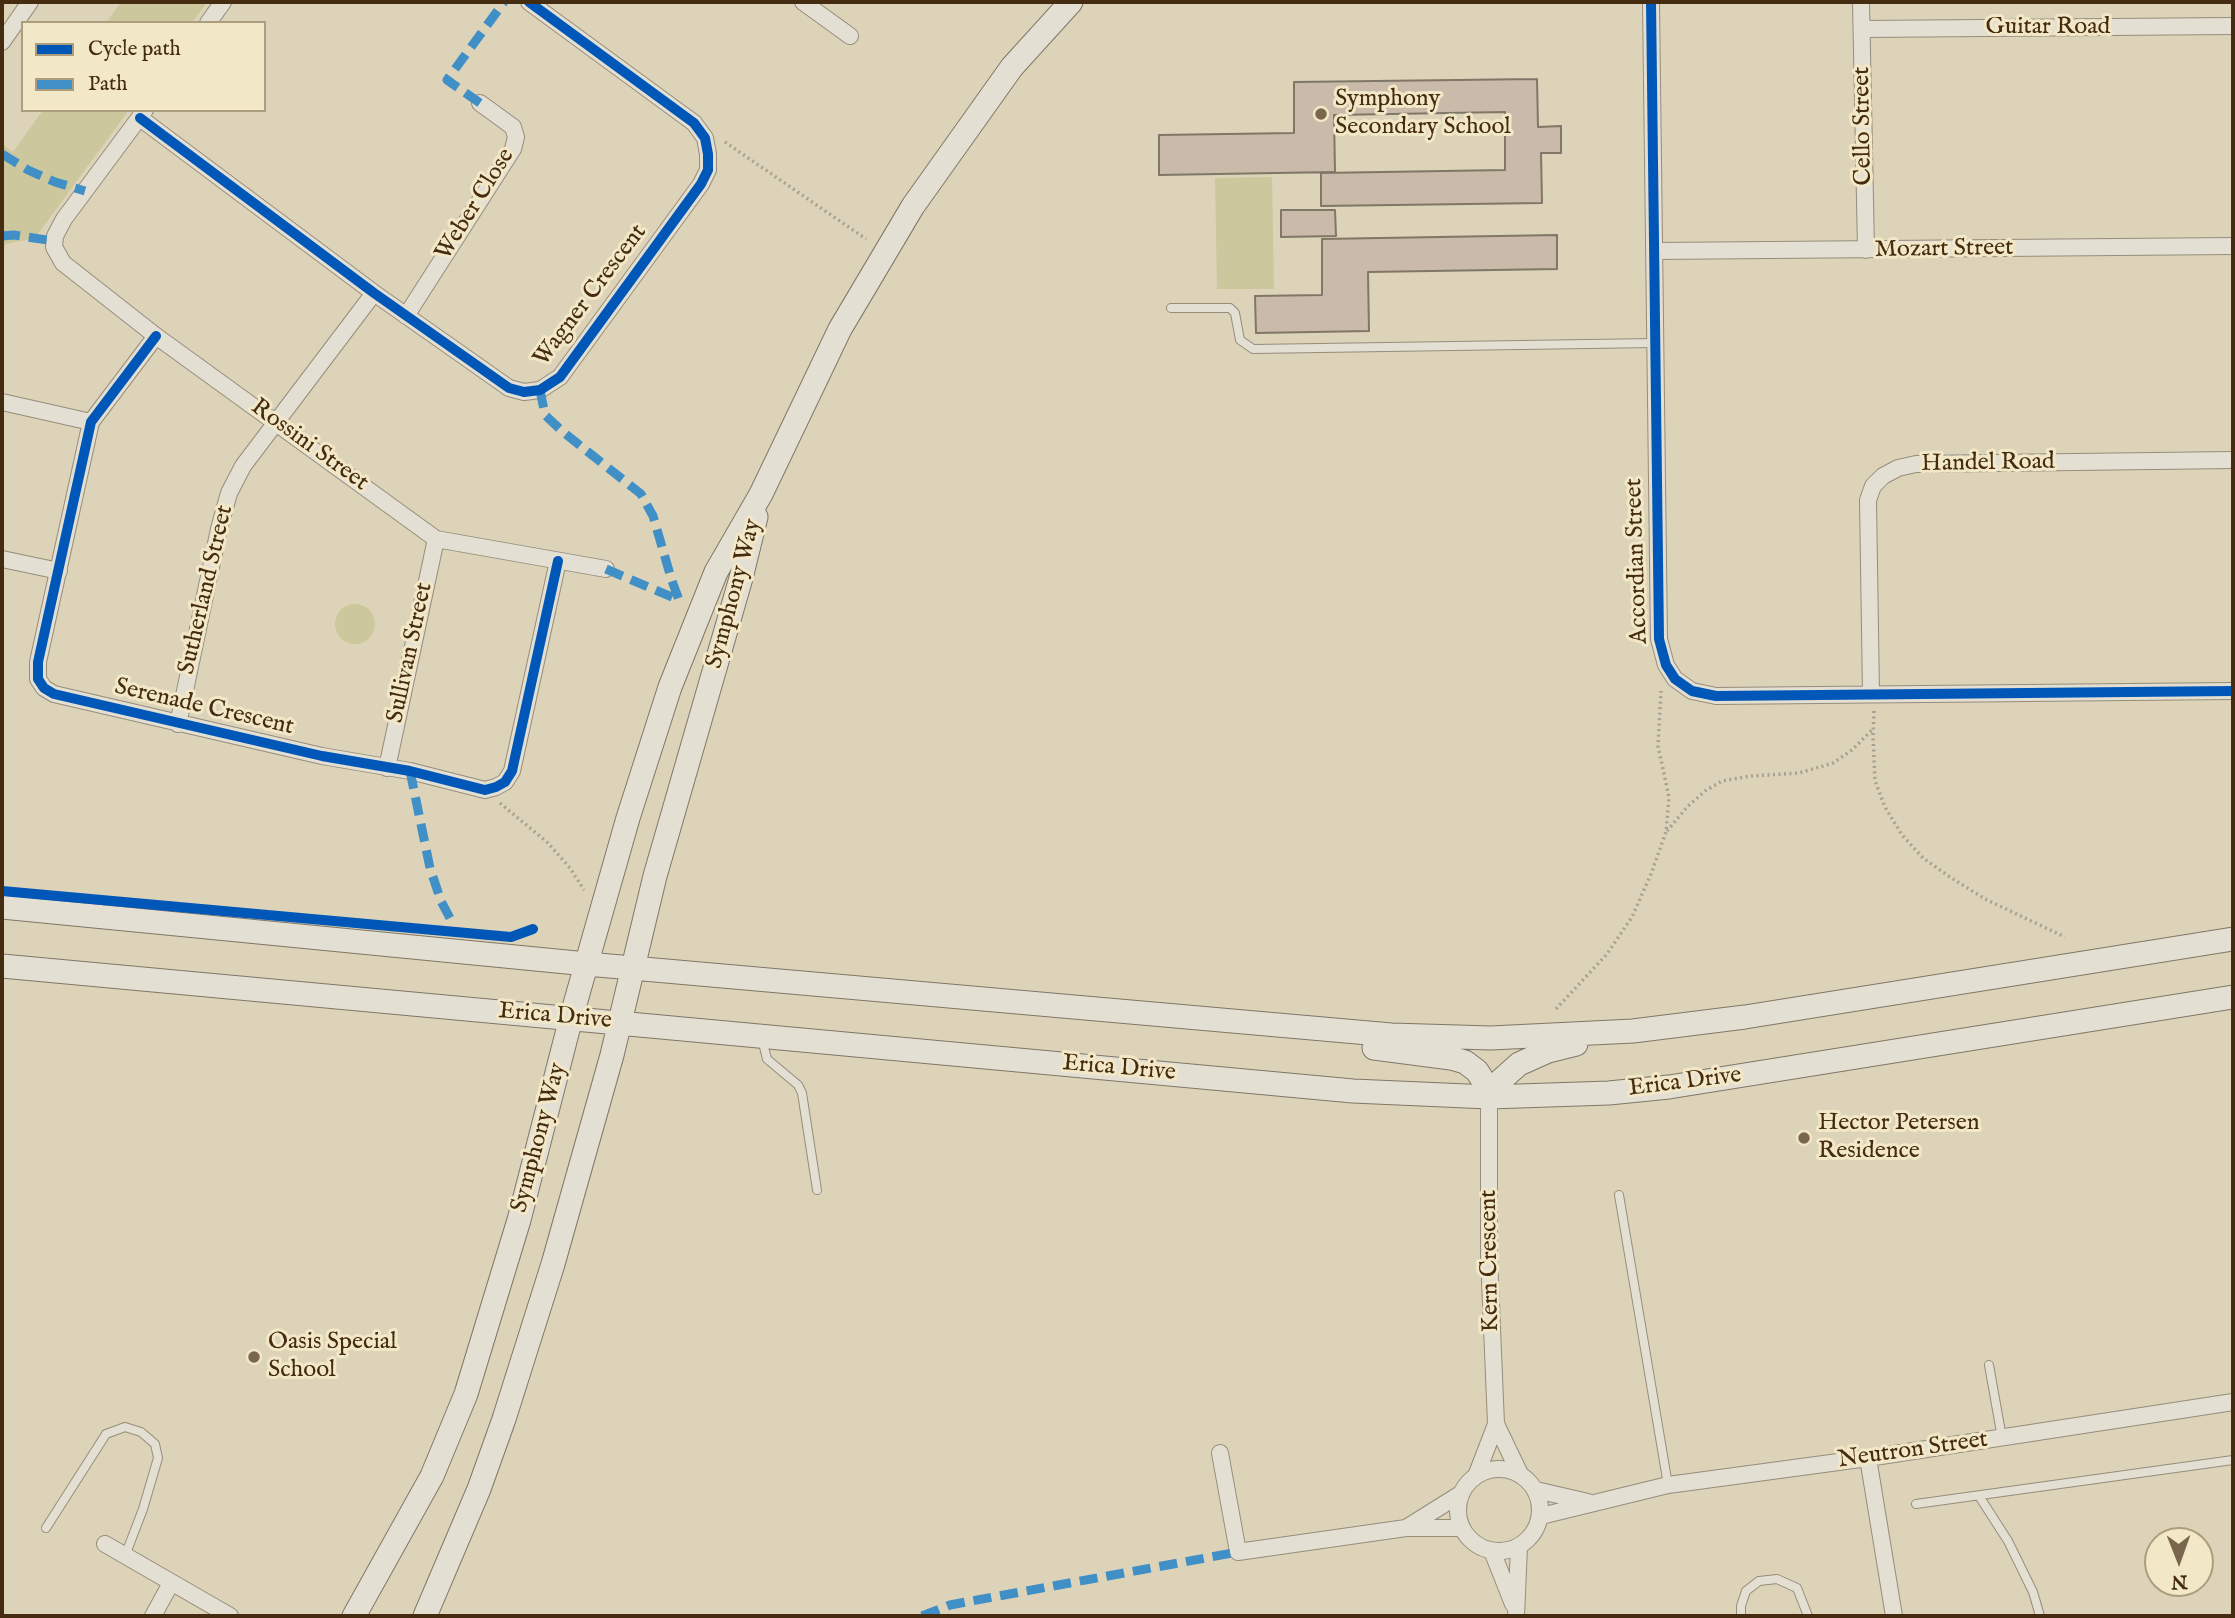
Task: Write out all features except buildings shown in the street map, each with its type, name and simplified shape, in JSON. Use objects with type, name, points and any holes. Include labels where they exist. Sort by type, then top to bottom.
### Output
[{"type":"main road","name":"Symphony Way","points":[[354,1616],[432,1476],[466,1394],[519,1220],[571,1018],[632,806],[670,687],[716,572],[761,494],[840,329],[913,206],[1012,67],[1071,2]]},
{"type":"main road","name":"Symphony Way","points":[[425,1616],[474,1501],[504,1419],[553,1264],[620,1023],[655,876],[741,578],[761,494]]},
{"type":"main road","points":[[2,907],[587,964],[1391,1035],[1491,1038],[1633,1031],[1771,1013],[2233,939]]},
{"type":"main road","name":"Erica Drive","points":[[2,966],[1353,1091],[1489,1097],[1669,1087],[2233,997]]},
{"type":"main road","points":[[1195,1017],[1314,1042],[1451,1058],[1465,1062],[1477,1071],[1489,1097]]},
{"type":"main road","points":[[1489,1097],[1501,1080],[1520,1064],[1548,1051],[1633,1031]]},
{"type":"street","points":[[2,42],[30,2]]},
{"type":"street","points":[[209,21],[223,2]]},
{"type":"street","name":"Wagner Crescent","points":[[142,114],[374,293],[509,388],[524,392],[540,390],[561,377],[701,184],[708,170],[708,153],[705,138],[694,123],[529,2]]},
{"type":"street","points":[[803,2],[850,36]]},
{"type":"street","name":"Accordian Street","points":[[1651,2],[1659,639],[1665,665],[1675,679],[1683,686],[1704,695],[1873,702],[2233,691]]},
{"type":"street","name":"Cello Street","points":[[1861,2],[1866,250]]},
{"type":"street","name":"Guitar Road","points":[[1862,29],[2233,26]]},
{"type":"street","name":"Weber Close","points":[[406,316],[513,149],[516,137],[513,127],[480,103]]},
{"type":"street","name":"Rossini Street","points":[[142,114],[65,219],[54,241],[56,252],[73,273],[436,539],[606,569]]},
{"type":"street","name":"Mozart Street","points":[[1654,251],[2233,246]]},
{"type":"street","name":"Sutherland Street","points":[[178,724],[219,529],[229,494],[243,466],[374,293]]},
{"type":"street","name":"Serenade Crescent","points":[[156,336],[91,422],[38,662],[38,679],[44,688],[54,694],[322,756],[485,790],[496,788],[505,782],[512,771],[558,561]]},
{"type":"street","points":[[2,402],[91,422]]},
{"type":"street","name":"Handel Road","points":[[1873,702],[1868,500],[1873,486],[1883,476],[1898,468],[1916,464],[2233,460]]},
{"type":"street","name":"Sullivan Street","points":[[387,768],[436,539]]},
{"type":"street","points":[[2,559],[59,571]]},
{"type":"street","name":"Kern Crescent","points":[[1489,1097],[1489,1256],[1496,1424],[1520,1474]]},
{"type":"street","name":"Neutron Street","points":[[1541,1516],[1668,1485],[1868,1458],[2233,1402]]},
{"type":"street","name":"Kern Crescent","points":[[1476,1476],[1496,1424]]},
{"type":"street","points":[[1220,1453],[1238,1552],[1406,1528],[1462,1528]]},
{"type":"street","points":[[1868,1458],[1894,1616]]},
{"type":"street","points":[[1498,1469],[1520,1474],[1536,1490],[1541,1516],[1529,1539],[1518,1547],[1506,1552],[1480,1547],[1469,1539],[1462,1528],[1458,1515],[1462,1493],[1476,1476],[1498,1469]]},
{"type":"street","name":"Neutron Street","points":[[1536,1490],[1594,1503]]},
{"type":"street","points":[[1406,1528],[1462,1493]]},
{"type":"street","points":[[104,1545],[230,1616]]},
{"type":"street","points":[[1516,1613],[1518,1547]]},
{"type":"street","points":[[1492,1551],[1516,1613]]},
{"type":"street","points":[[153,1616],[171,1583]]},
{"type":"lane","points":[[1171,308],[1230,308],[1235,313],[1240,341],[1253,349],[1655,343]]},
{"type":"lane","points":[[761,1036],[767,1059],[798,1085],[802,1093],[817,1190]]},
{"type":"lane","points":[[1619,1195],[1668,1485]]},
{"type":"lane","points":[[1989,1365],[2002,1438]]},
{"type":"lane","points":[[46,1528],[106,1434],[125,1427],[141,1432],[155,1444],[158,1458],[125,1556]]},
{"type":"lane","points":[[1916,1504],[2233,1460]]},
{"type":"lane","points":[[1979,1496],[2008,1541],[2033,1592],[2040,1616]]},
{"type":"lane","points":[[1741,1616],[1746,1591],[1759,1581],[1777,1579],[1797,1588],[1808,1616]]},
{"type":"path","points":[[720,139],[866,239]]},
{"type":"path","points":[[1556,1009],[1607,954],[1632,917],[1666,832],[1669,797],[1658,746],[1661,685]]},
{"type":"path","points":[[1873,702],[1875,780],[1885,807],[1902,835],[1923,858],[1985,899],[2065,937]]},
{"type":"path","points":[[1666,832],[1687,807],[1705,791],[1722,781],[1799,773],[1832,763],[1869,736],[1874,727]]},
{"type":"path","points":[[496,800],[548,842],[570,868],[586,893]]},
{"type":"shaded area","points":[[121,2],[207,2],[193,21],[107,21]]},
{"type":"shaded area","points":[[42,112],[128,112],[35,238],[6,244],[2,249],[2,144],[13,152]]},
{"type":"shaded area","points":[[1272,177],[1274,289],[1217,289],[1215,178]]},
{"type":"shaded area","points":[[355,604],[363,605],[369,610],[374,616],[374,632],[369,638],[363,643],[355,644],[347,643],[341,638],[336,632],[335,624],[336,616],[341,610],[347,605]]},
{"type":"marked path","points":[[480,103],[447,80],[504,2]]},
{"type":"marked path","points":[[2,154],[28,170],[85,191]]},
{"type":"marked path","points":[[2,236],[14,235],[54,241]]},
{"type":"marked path","points":[[540,390],[545,415],[641,494],[653,516],[679,600],[684,602]]},
{"type":"marked path","points":[[606,569],[679,600]]},
{"type":"marked path","points":[[410,771],[430,868],[441,901],[452,922]]},
{"type":"marked path","points":[[922,1616],[950,1605],[1238,1552]]},
{"type":"cycle path","points":[[140,118],[374,293],[509,388],[524,392],[540,390],[560,377],[701,184],[708,170],[708,154],[705,138],[694,123],[529,2]]},
{"type":"cycle path","points":[[1651,2],[1659,639],[1666,665],[1675,679],[1692,691],[1716,696],[2233,691]]},
{"type":"cycle path","points":[[156,336],[91,422],[38,662],[38,679],[44,688],[54,694],[322,756],[410,771],[485,790],[505,782],[512,771],[558,561]]},
{"type":"cycle path","points":[[2,891],[511,937],[533,929]]},
{"type":"place","name":"Symphony Secondary School","points":[[1321,114]]},
{"type":"place","name":"Hector Petersen Residence","points":[[1804,1138]]},
{"type":"place","name":"Oasis Special School","points":[[254,1357]]}]
